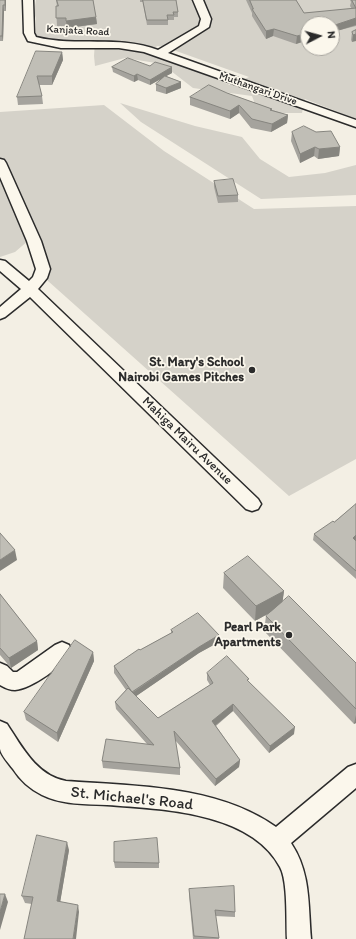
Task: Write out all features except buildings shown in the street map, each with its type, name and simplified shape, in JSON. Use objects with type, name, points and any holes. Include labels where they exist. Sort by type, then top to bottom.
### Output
[{"type":"street","name":"Kanjata Road","points":[[28,0],[29,33],[32,39],[59,44],[137,46],[160,53]]},
{"type":"street","points":[[160,53],[204,28],[206,19],[198,0]]},
{"type":"street","name":"Muthangari Drive","points":[[160,53],[356,124]]},
{"type":"street","points":[[0,163],[28,227],[43,269],[40,278],[30,289],[0,314]]},
{"type":"street","name":"Mahiga Mairu Avenue","points":[[0,264],[30,289],[252,504]]},
{"type":"street","points":[[0,672],[5,679],[14,682],[24,679],[62,651]]},
{"type":"street","name":"St. Michael's Road","points":[[0,731],[22,763],[36,778],[50,788],[66,792],[191,803],[234,816],[261,829],[276,841],[290,863],[296,892],[299,939]]},
{"type":"street","points":[[276,841],[356,774]]},
{"type":"shaded area","points":[[36,0],[356,0],[356,119],[305,99],[302,113],[275,113],[256,107],[252,96],[193,88],[162,64],[125,58],[95,66],[95,42],[51,41],[36,36],[36,19],[34,12]],"holes":[[[158,46],[165,47],[249,77],[230,85],[201,73],[182,57],[141,52]]]},
{"type":"shaded area","points":[[120,103],[195,126],[242,137],[260,159],[289,177],[325,173],[356,165],[356,195],[261,199],[141,122]]},
{"type":"shaded area","name":"St. Mary's School Nairobi Games Pitches","points":[[104,105],[164,151],[254,209],[356,206],[356,459],[289,496],[48,281],[29,240],[15,252],[0,257],[0,112]]},
{"type":"place","name":"St. Mary's School Nairobi Games Pitches","points":[[252,370]]},
{"type":"place","name":"Pearl Park Apartments","points":[[289,635]]}]
